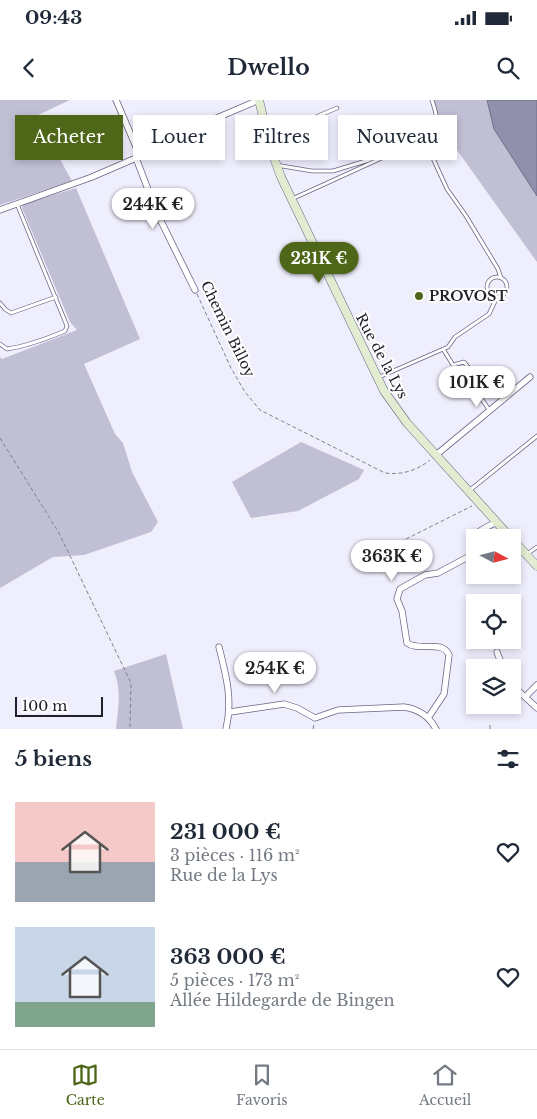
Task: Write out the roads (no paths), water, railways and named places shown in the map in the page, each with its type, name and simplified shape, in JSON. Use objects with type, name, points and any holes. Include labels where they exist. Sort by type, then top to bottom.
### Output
[{"type":"main road","name":"Rue de la Lys","points":[[259,100],[263,115]]},
{"type":"main road","name":"Rue de la Lys","points":[[275,160],[377,378],[396,409],[504,529]]},
{"type":"main road","name":"Rue de la Lys","points":[[521,548],[537,566]]},
{"type":"street","name":"Chemin Billoy","points":[[116,100],[133,144]]},
{"type":"street","points":[[224,115],[259,100]]},
{"type":"street","points":[[0,210],[92,177],[133,159]]},
{"type":"street","name":"Chemin Billoy","points":[[139,160],[157,214],[195,290]]},
{"type":"street","points":[[436,455],[530,377]]},
{"type":"street","points":[[428,718],[443,697],[449,658],[446,650],[440,647],[416,647],[407,643],[402,610],[397,601],[398,593],[404,586],[426,574],[438,573],[468,557],[474,537],[480,531],[497,522]]},
{"type":"street","points":[[218,648],[229,693],[230,712],[226,729]]},
{"type":"street","points":[[497,652],[500,659]]},
{"type":"street","points":[[526,697],[537,685]]},
{"type":"street","points":[[521,693],[537,708]]},
{"type":"street","points":[[230,712],[284,704],[297,708],[315,718],[338,710],[401,707],[414,709],[428,718],[436,729]]},
{"type":"lane","points":[[276,164],[312,171],[333,171],[369,160],[432,130],[437,118],[432,100]]},
{"type":"lane","points":[[320,115],[337,108]]},
{"type":"lane","points":[[292,199],[406,147],[421,146],[431,154],[447,189],[466,216],[505,283],[506,289],[503,295],[497,297],[488,293],[487,284],[494,278],[501,278]]},
{"type":"lane","points":[[0,344],[7,349],[38,342],[65,331],[67,326],[66,319],[16,204]]},
{"type":"lane","points":[[0,302],[11,313],[56,297]]},
{"type":"lane","points":[[377,378],[448,347],[454,337],[489,314],[497,297]]},
{"type":"lane","points":[[443,349],[452,364],[464,362],[488,392],[481,398],[490,411]]},
{"type":"lane","points":[[469,491],[537,436]]},
{"type":"lane","points":[[527,555],[537,547]]},
{"type":"place","name":"PROVOST","points":[[419,296]]}]
